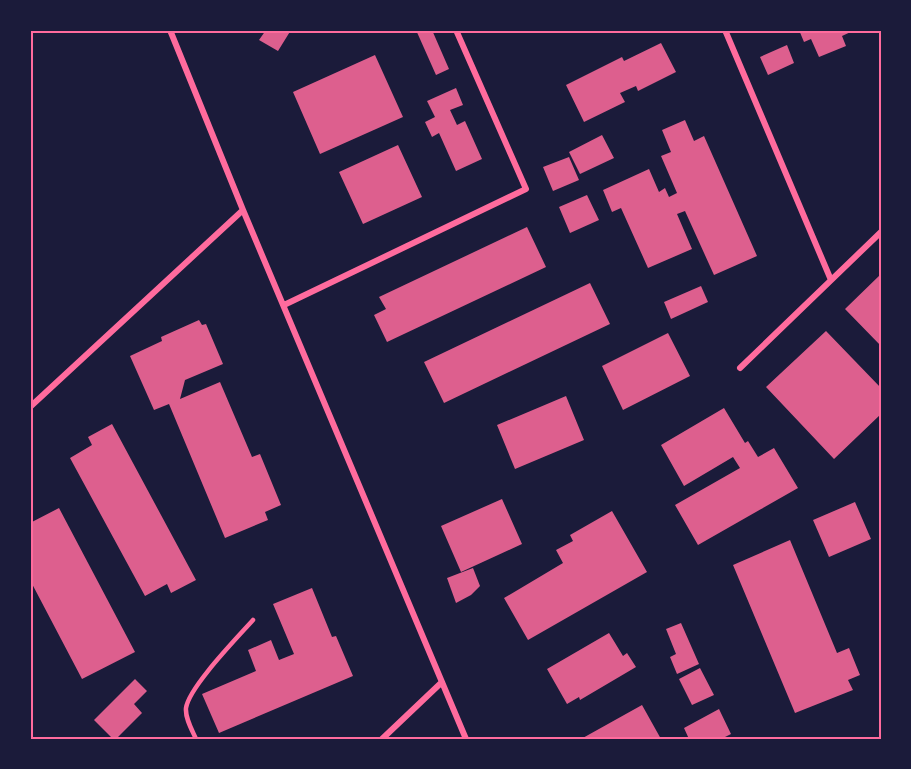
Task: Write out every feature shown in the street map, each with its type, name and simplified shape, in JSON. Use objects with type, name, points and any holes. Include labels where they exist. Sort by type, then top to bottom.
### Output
[{"type":"street","points":[[170,30],[243,210],[466,739]]},
{"type":"street","points":[[284,305],[526,189],[456,30]]},
{"type":"street","points":[[725,30],[831,280]]},
{"type":"street","points":[[30,407],[243,210]]},
{"type":"street","points":[[740,368],[881,232]]},
{"type":"street","points":[[382,739],[442,682]]},
{"type":"lane","points":[[196,739],[186,710],[190,696],[200,681],[253,620]]},
{"type":"building","points":[[266,30],[291,30],[278,51],[259,40]]},
{"type":"building","points":[[416,30],[432,30],[449,69],[436,75]]},
{"type":"building","points":[[799,30],[855,30],[842,36],[846,46],[819,57],[811,39],[804,42]]},
{"type":"building","points":[[661,43],[676,72],[638,91],[636,86],[620,93],[625,102],[584,122],[566,85],[622,57],[624,61]]},
{"type":"building","points":[[787,45],[794,63],[768,75],[760,57]]},
{"type":"building","points":[[375,55],[403,117],[320,154],[293,92]]},
{"type":"building","points":[[456,88],[463,105],[450,110],[457,125],[465,121],[482,159],[456,171],[439,133],[432,137],[425,122],[435,117],[427,101]]},
{"type":"building","points":[[685,120],[694,141],[704,136],[757,256],[714,275],[685,211],[677,214],[692,249],[648,268],[621,208],[612,212],[603,190],[649,169],[659,192],[665,188],[669,197],[677,193],[661,156],[671,152],[662,130]]},
{"type":"building","points":[[602,135],[614,158],[580,174],[569,152]]},
{"type":"building","points":[[398,145],[422,197],[363,224],[339,172]]},
{"type":"building","points":[[569,157],[579,180],[553,191],[543,167]]},
{"type":"building","points":[[587,195],[599,220],[570,233],[559,207]]},
{"type":"building","points":[[527,227],[546,267],[387,342],[374,315],[386,309],[379,297]]},
{"type":"building","points":[[881,274],[881,346],[845,309]]},
{"type":"building","points":[[590,283],[610,324],[444,403],[424,362]]},
{"type":"building","points":[[701,286],[708,302],[671,319],[664,302]]},
{"type":"building","points":[[199,320],[202,325],[206,324],[223,364],[185,380],[180,399],[220,382],[252,457],[260,454],[281,505],[265,512],[268,520],[225,538],[169,404],[154,410],[130,356],[162,341],[161,337]]},
{"type":"building","points":[[826,331],[881,388],[881,414],[834,459],[766,387]]},
{"type":"building","points":[[668,333],[690,376],[623,410],[602,366]]},
{"type":"building","points":[[566,396],[584,440],[515,469],[497,425]]},
{"type":"building","points":[[724,408],[745,443],[748,441],[758,457],[774,448],[798,488],[698,545],[675,505],[740,468],[733,457],[684,486],[661,445]]},
{"type":"building","points":[[112,424],[196,580],[171,593],[167,584],[145,596],[70,458],[92,445],[88,437]]},
{"type":"building","points":[[502,499],[522,544],[461,572],[441,526]]},
{"type":"building","points":[[855,502],[871,539],[829,557],[813,520]]},
{"type":"building","points":[[59,508],[135,652],[82,679],[30,580],[30,523]]},
{"type":"building","points":[[612,511],[647,572],[528,640],[504,598],[563,563],[556,550],[573,541],[570,535]]},
{"type":"building","points":[[790,540],[837,653],[849,648],[860,675],[848,680],[853,690],[795,713],[733,565]]},
{"type":"building","points":[[473,568],[480,586],[471,595],[456,603],[447,578]]},
{"type":"building","points":[[312,588],[332,637],[336,636],[353,676],[219,733],[202,694],[256,671],[248,650],[271,640],[279,660],[294,654],[273,604]]},
{"type":"building","points":[[681,623],[699,664],[677,674],[670,657],[676,654],[666,629]]},
{"type":"building","points":[[609,633],[623,656],[627,653],[636,667],[580,700],[579,697],[567,704],[547,669]]},
{"type":"building","points":[[700,668],[714,695],[692,705],[679,679]]},
{"type":"building","points":[[135,679],[147,691],[134,704],[142,713],[116,739],[113,739],[94,720]]},
{"type":"building","points":[[642,705],[661,739],[581,739]]},
{"type":"building","points":[[719,709],[731,734],[721,739],[689,739],[684,728]]}]
